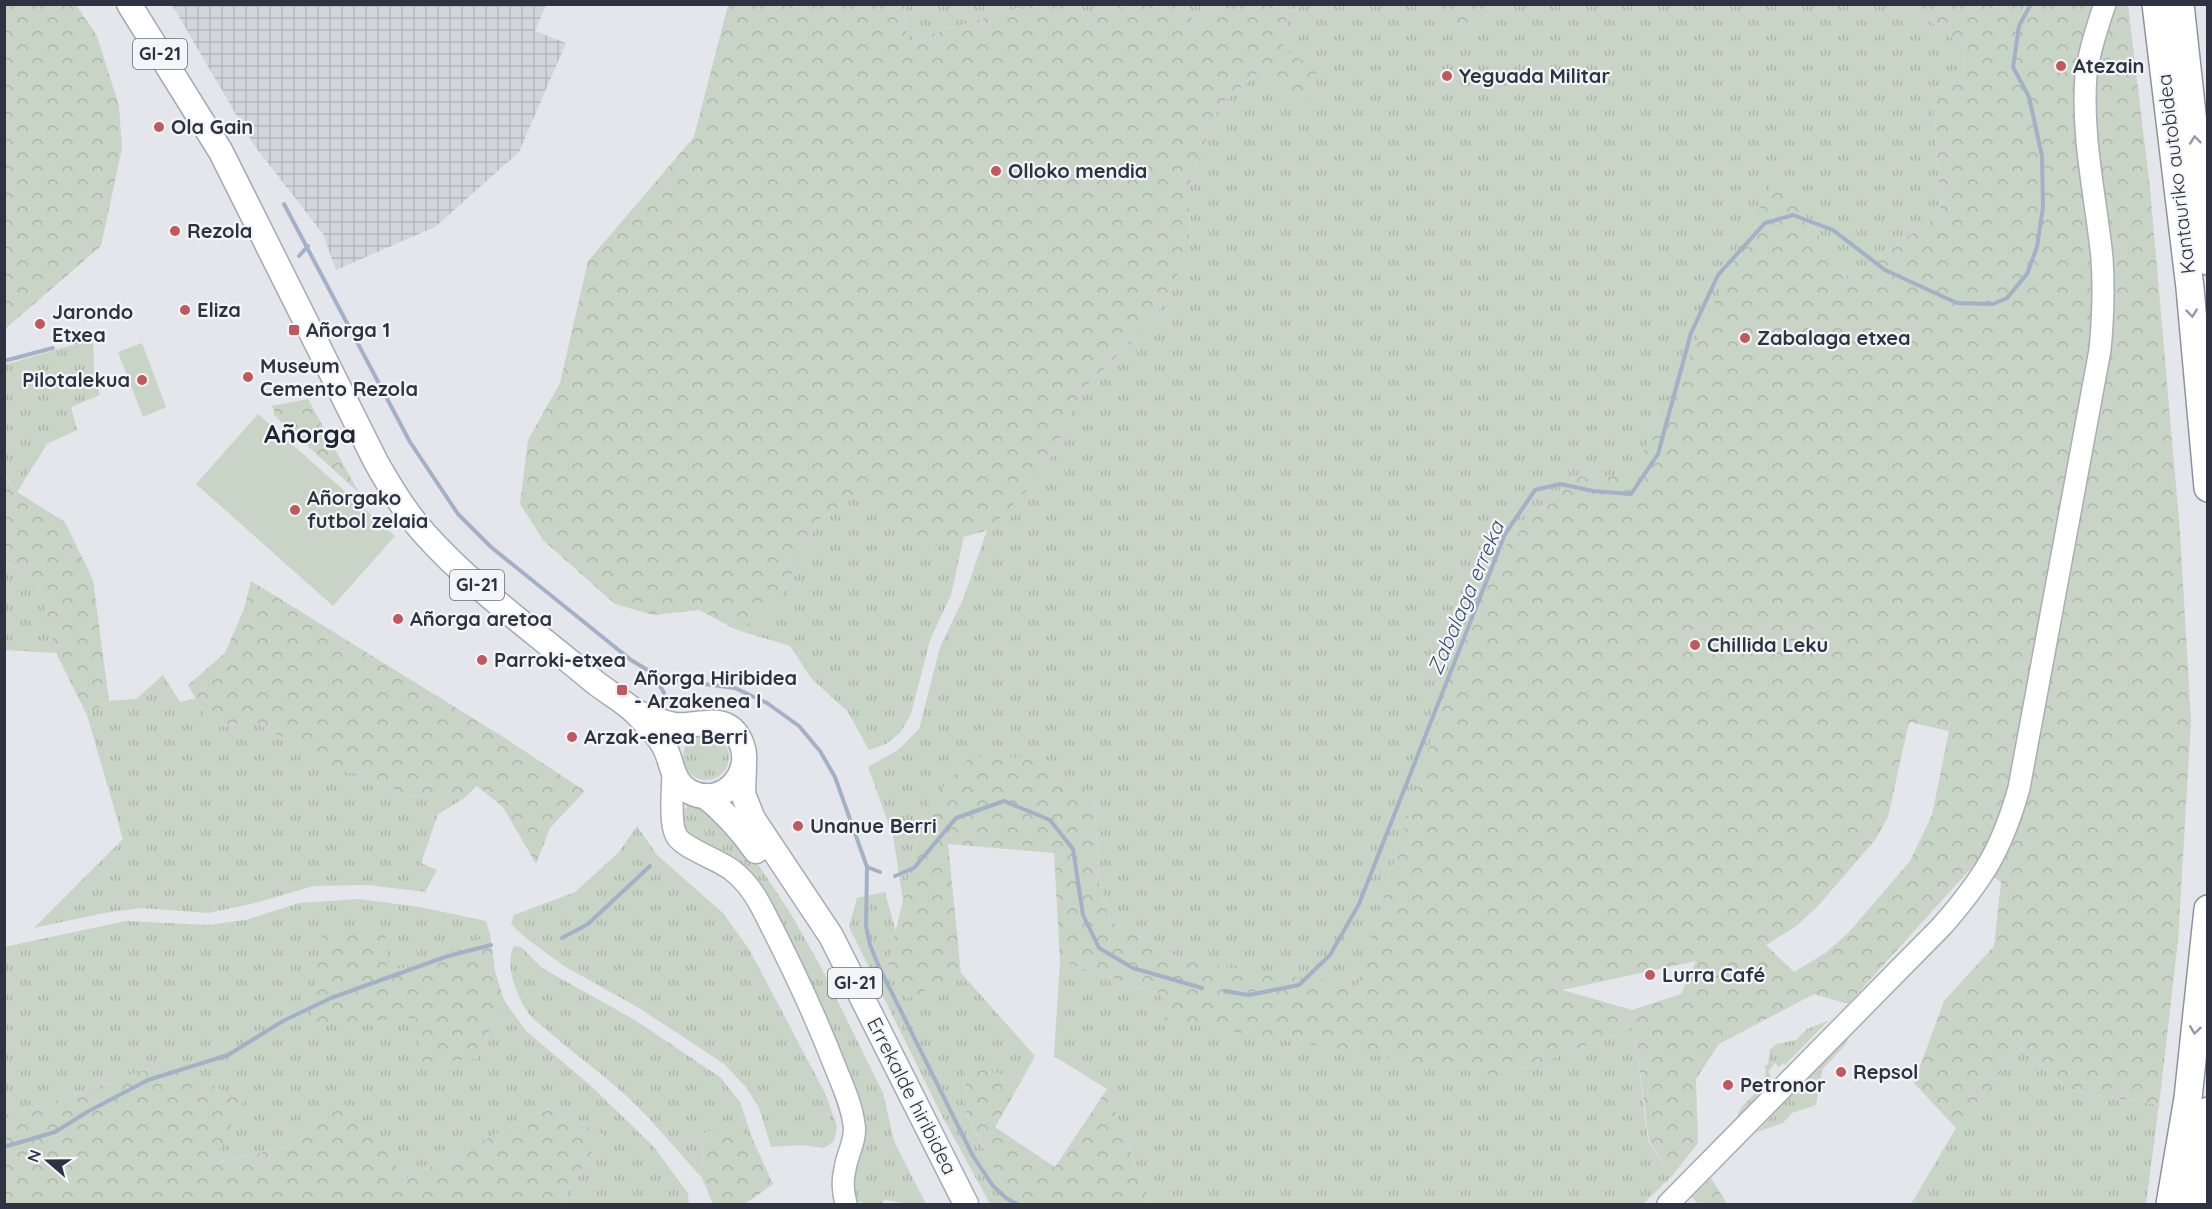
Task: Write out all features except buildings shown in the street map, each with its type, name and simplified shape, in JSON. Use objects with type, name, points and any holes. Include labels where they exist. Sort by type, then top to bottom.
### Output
[{"type":"highway","name":"Kantauriko autobidea","points":[[2156,4],[2190,288],[2208,488]]},
{"type":"highway","name":"Kantauriko autobidea","points":[[2180,4],[2208,261]]},
{"type":"highway","points":[[2170,1204],[2187,1098],[2208,909]]},
{"type":"highway","points":[[2193,1204],[2208,1111]]},
{"type":"main road","name":"GI-21","points":[[129,4],[220,152],[355,424],[405,509],[423,532],[466,576],[595,683],[636,712],[664,745],[683,787],[699,795]]},
{"type":"main road","points":[[1668,1204],[1942,926],[1967,898],[1985,872],[2007,829],[2021,776],[2100,350],[2103,319],[2102,259],[2089,157],[2086,96],[2090,57],[2105,4]]},
{"type":"main road","points":[[636,712],[677,725],[694,724]]},
{"type":"main road","name":"GI-21","points":[[694,724],[718,723],[735,734],[741,742],[744,767]]},
{"type":"main road","points":[[694,724],[684,730],[674,742],[672,818],[676,836],[684,844],[734,871],[747,885],[759,901],[803,988],[852,1110],[855,1128],[844,1168],[843,1192],[846,1204]]},
{"type":"main road","points":[[673,810],[699,795],[725,792],[740,777],[744,767]]},
{"type":"main road","name":"Errekalde hiribidea","points":[[744,767],[743,794],[753,819],[831,936],[966,1204]]},
{"type":"main road","name":"Errekalde hiribidea","points":[[699,795],[723,810],[741,829],[812,932],[834,968],[953,1204]]},
{"type":"shaded area","points":[[172,5],[546,5],[535,31],[566,43],[519,152],[435,227],[336,270],[323,234],[254,145]]},
{"type":"green space","points":[[5,4],[76,5],[97,36],[119,106],[122,148],[101,246],[5,329]]},
{"type":"green space","points":[[905,4],[1028,5],[908,41]]},
{"type":"green space","points":[[728,5],[905,5],[908,41],[1028,5],[1077,5],[1089,21],[1126,5],[1177,5],[1201,26],[1234,5],[1306,5],[1288,12],[1283,48],[1317,71],[1306,106],[1257,74],[1220,105],[1189,185],[1190,252],[1153,321],[1083,389],[1043,474],[988,530],[921,549],[856,496],[819,519],[775,608],[737,630],[699,610],[653,615],[615,604],[543,540],[520,504],[528,440],[560,383],[588,261],[694,137]]},
{"type":"green space","points":[[1077,5],[1126,5],[1089,21]]},
{"type":"green space","points":[[1177,5],[1234,5],[1201,26]]},
{"type":"green space","points":[[1306,5],[1431,5],[1466,34],[1492,11],[1487,5],[1898,5],[1929,20],[1964,47],[1963,79],[1932,89],[1941,213],[1847,279],[1777,173],[1632,476],[1574,477],[1483,568],[1357,987],[1185,961],[1110,921],[1099,883],[1094,795],[925,807],[903,900],[893,836],[868,767],[898,750],[919,729],[940,647],[964,597],[987,530],[1043,474],[1083,389],[1153,321],[1190,252],[1189,185],[1220,105],[1257,74],[1306,105],[1283,48],[1288,12]]},
{"type":"green space","points":[[1431,5],[1487,5],[1492,11],[1466,34]]},
{"type":"green space","points":[[1898,5],[2128,5],[2150,188],[2180,532],[2191,721],[2178,941],[2159,1105],[2071,1091],[2021,1048],[1956,1128],[1914,1083],[1944,1001],[1994,946],[2001,882],[1974,865],[1848,1004],[1814,994],[1719,1044],[1696,1079],[1698,1143],[1672,1176],[1649,1141],[1634,1027],[1504,1077],[1165,1020],[1162,994],[1060,961],[1054,853],[948,844],[961,973],[908,999],[888,964],[925,807],[971,756],[1037,758],[1094,795],[1099,883],[1110,921],[1185,961],[1357,986],[1483,568],[1574,477],[1632,475],[1777,172],[1847,279],[1941,213],[1932,89],[1963,79],[1964,47],[1929,20]],"holes":[[[1909,722],[1949,731],[1932,815],[1910,861],[1850,931],[1827,952],[1794,972],[1766,945],[1795,927],[1817,907],[1875,840],[1888,817]],[[1696,961],[1681,994],[1632,1010],[1562,990]]]},
{"type":"green space","points":[[93,339],[94,374],[100,395],[71,407],[77,430],[47,444],[17,492],[5,475],[4,365]]},
{"type":"green space","name":"Pilotalekua","points":[[142,343],[166,407],[143,417],[118,352]]},
{"type":"green space","points":[[308,399],[359,493],[274,415],[274,409],[271,406]]},
{"type":"green space","name":"Añorgako futbol zelaia","points":[[258,414],[395,536],[333,606],[196,484]]},
{"type":"green space","points":[[4,475],[17,492],[65,522],[93,580],[109,701],[87,715],[56,653],[39,584],[5,561]]},
{"type":"green space","points":[[856,495],[921,548],[964,536],[951,595],[930,640],[911,714],[901,732],[886,744],[869,750],[848,712],[812,679],[790,646],[737,630],[775,608],[819,519]]},
{"type":"green space","points":[[4,561],[39,584],[56,653],[5,650]]},
{"type":"green space","points":[[251,581],[500,735],[585,791],[550,828],[536,864],[503,807],[477,786],[463,799],[409,795],[333,767],[254,721],[211,728],[188,685],[225,653],[244,609]]},
{"type":"green space","points":[[163,675],[180,702],[195,699],[212,728],[254,721],[333,767],[409,795],[463,799],[438,814],[421,863],[437,870],[425,892],[368,885],[314,886],[255,903],[208,913],[141,908],[104,913],[34,928],[123,839],[87,715],[109,701],[136,699]]},
{"type":"green space","points":[[706,734],[722,741],[729,757],[722,773],[706,780],[690,773],[683,757],[690,741]]},
{"type":"green space","points":[[698,803],[748,849],[791,914],[822,969],[883,1093],[894,1141],[926,1204],[885,1200],[880,1204],[863,1204],[860,1201],[856,1204],[849,1191],[859,1141],[775,918],[682,828],[681,813],[688,805]]},
{"type":"green space","points":[[637,826],[657,855],[723,913],[749,949],[825,1093],[837,1126],[834,1141],[824,1148],[801,1145],[771,1147],[759,1108],[745,1086],[724,1064],[639,1008],[564,966],[527,939],[511,924],[514,915],[575,892],[619,852]]},
{"type":"green space","points":[[885,892],[896,932],[888,964],[908,998],[961,973],[1035,1056],[1023,1078],[965,1068],[966,1114],[1012,1204],[990,1204],[942,1116],[849,927],[857,898]]},
{"type":"green space","points":[[359,899],[420,907],[486,921],[490,934],[435,962],[386,971],[322,934],[416,1018],[476,1059],[504,1000],[526,1031],[590,1085],[654,1147],[688,1193],[689,1204],[560,1204],[603,1135],[551,1107],[407,1178],[337,1095],[288,1146],[212,1164],[166,1063],[5,1118],[4,947],[126,921],[208,925],[245,920],[299,903]]},
{"type":"green space","points":[[385,928],[387,971],[435,962],[490,934],[495,971],[504,1000],[476,1059],[420,1064],[416,1018],[310,1024],[322,934]]},
{"type":"green space","points":[[514,946],[521,947],[542,968],[635,1020],[720,1077],[740,1102],[752,1138],[727,1124],[703,1134],[702,1178],[626,1095],[529,1014],[519,996],[511,970],[511,953]]},
{"type":"green space","points":[[1060,961],[1162,994],[1504,1077],[1634,1027],[1648,1141],[1672,1176],[1643,1204],[1151,1204],[1107,1089],[1054,1056]]},
{"type":"green space","points":[[1828,1021],[1785,1065],[1783,1063],[1779,1067],[1775,1063],[1768,1072],[1771,1075],[1768,1084],[1737,1118],[1744,1104],[1763,1082],[1770,1049],[1777,1044],[1796,1040],[1807,1029]]},
{"type":"green space","points":[[1846,1037],[1849,1037],[1846,1044],[1822,1070],[1816,1105],[1792,1113],[1783,1123],[1757,1132]]},
{"type":"green space","points":[[2021,1048],[2071,1091],[2159,1105],[2146,1204],[1911,1204],[1956,1128]]},
{"type":"green space","points":[[166,1063],[243,1100],[213,1164],[288,1146],[337,1094],[407,1178],[551,1107],[603,1135],[560,1204],[5,1204],[5,1118]]},
{"type":"green space","points":[[965,1067],[1023,1078],[995,1127],[1055,1167],[1107,1089],[1151,1204],[1012,1204],[966,1113]]},
{"type":"green space","points":[[727,1124],[752,1138],[773,1184],[745,1204],[713,1204],[702,1178],[703,1134]]},
{"type":"green space","points":[[1711,1178],[1727,1204],[1698,1204],[1692,1197]]},
{"type":"waterway","name":"Zabalaga erreka","points":[[1225,991],[1249,995],[1299,985],[1330,955],[1359,904],[1505,534],[1535,490],[1560,484],[1593,491],[1631,494],[1658,454],[1691,333],[1718,275],[1765,223],[1793,215],[1833,230],[1885,270],[1957,303],[1993,304],[2007,298],[2027,274],[2037,247],[2043,207],[2042,156],[2029,97],[2013,67],[2019,26],[2031,4]]},
{"type":"waterway","points":[[284,204],[410,442],[458,514],[491,547],[631,660],[654,674],[674,680],[735,688],[767,703],[799,726],[820,751],[835,777],[867,867],[866,926],[870,945],[879,967],[973,1156],[993,1186],[1017,1204]]},
{"type":"waterway","points":[[299,256],[308,246]]},
{"type":"waterway","points":[[75,342],[87,339]]},
{"type":"waterway","points":[[4,361],[53,348]]},
{"type":"waterway","points":[[654,675],[664,693]]},
{"type":"waterway","name":"Zabalaga erreka","points":[[895,876],[914,868],[956,818],[1004,801],[1050,820],[1073,849],[1083,915],[1099,948],[1133,968],[1202,988]]},
{"type":"waterway","points":[[562,938],[588,924],[650,866]]},
{"type":"waterway","name":"Zabalaga erreka","points":[[867,867],[880,872]]},
{"type":"waterway","points":[[4,1147],[55,1132],[87,1112],[148,1080],[228,1055],[283,1021],[331,998],[448,956],[491,945]]},
{"type":"place","name":"Atezain","points":[[2061,66]]},
{"type":"place","name":"Yeguada Militar","points":[[1447,76]]},
{"type":"place","name":"Ola Gain","points":[[159,127]]},
{"type":"place","name":"Olloko mendia","points":[[996,171]]},
{"type":"place","name":"Rezola","points":[[175,231]]},
{"type":"place","name":"Eliza","points":[[185,310]]},
{"type":"place","name":"Jarondo Etxea","points":[[40,324]]},
{"type":"place","name":"Añorga 1","points":[[294,330]]},
{"type":"place","name":"Zabalaga etxea","points":[[1745,338]]},
{"type":"place","name":"Museum Cemento Rezola","points":[[248,377]]},
{"type":"place","name":"Pilotalekua","points":[[142,380]]},
{"type":"place","name":"Añorgako futbol zelaia","points":[[295,510]]},
{"type":"place","name":"Añorga aretoa","points":[[398,619]]},
{"type":"place","name":"Chillida Leku","points":[[1695,645]]},
{"type":"place","name":"Parroki-etxea","points":[[482,660]]},
{"type":"place","name":"Añorga Hiribidea - Arzakenea I","points":[[622,690]]},
{"type":"place","name":"Arzak-enea Berri","points":[[572,737]]},
{"type":"place","name":"Unanue Berri","points":[[798,826]]},
{"type":"place","name":"Lurra Café","points":[[1650,975]]},
{"type":"place","name":"Repsol","points":[[1841,1072]]},
{"type":"place","name":"Petronor","points":[[1728,1085]]},
{"type":"district","name":"Añorga","points":[[310,434]]}]
